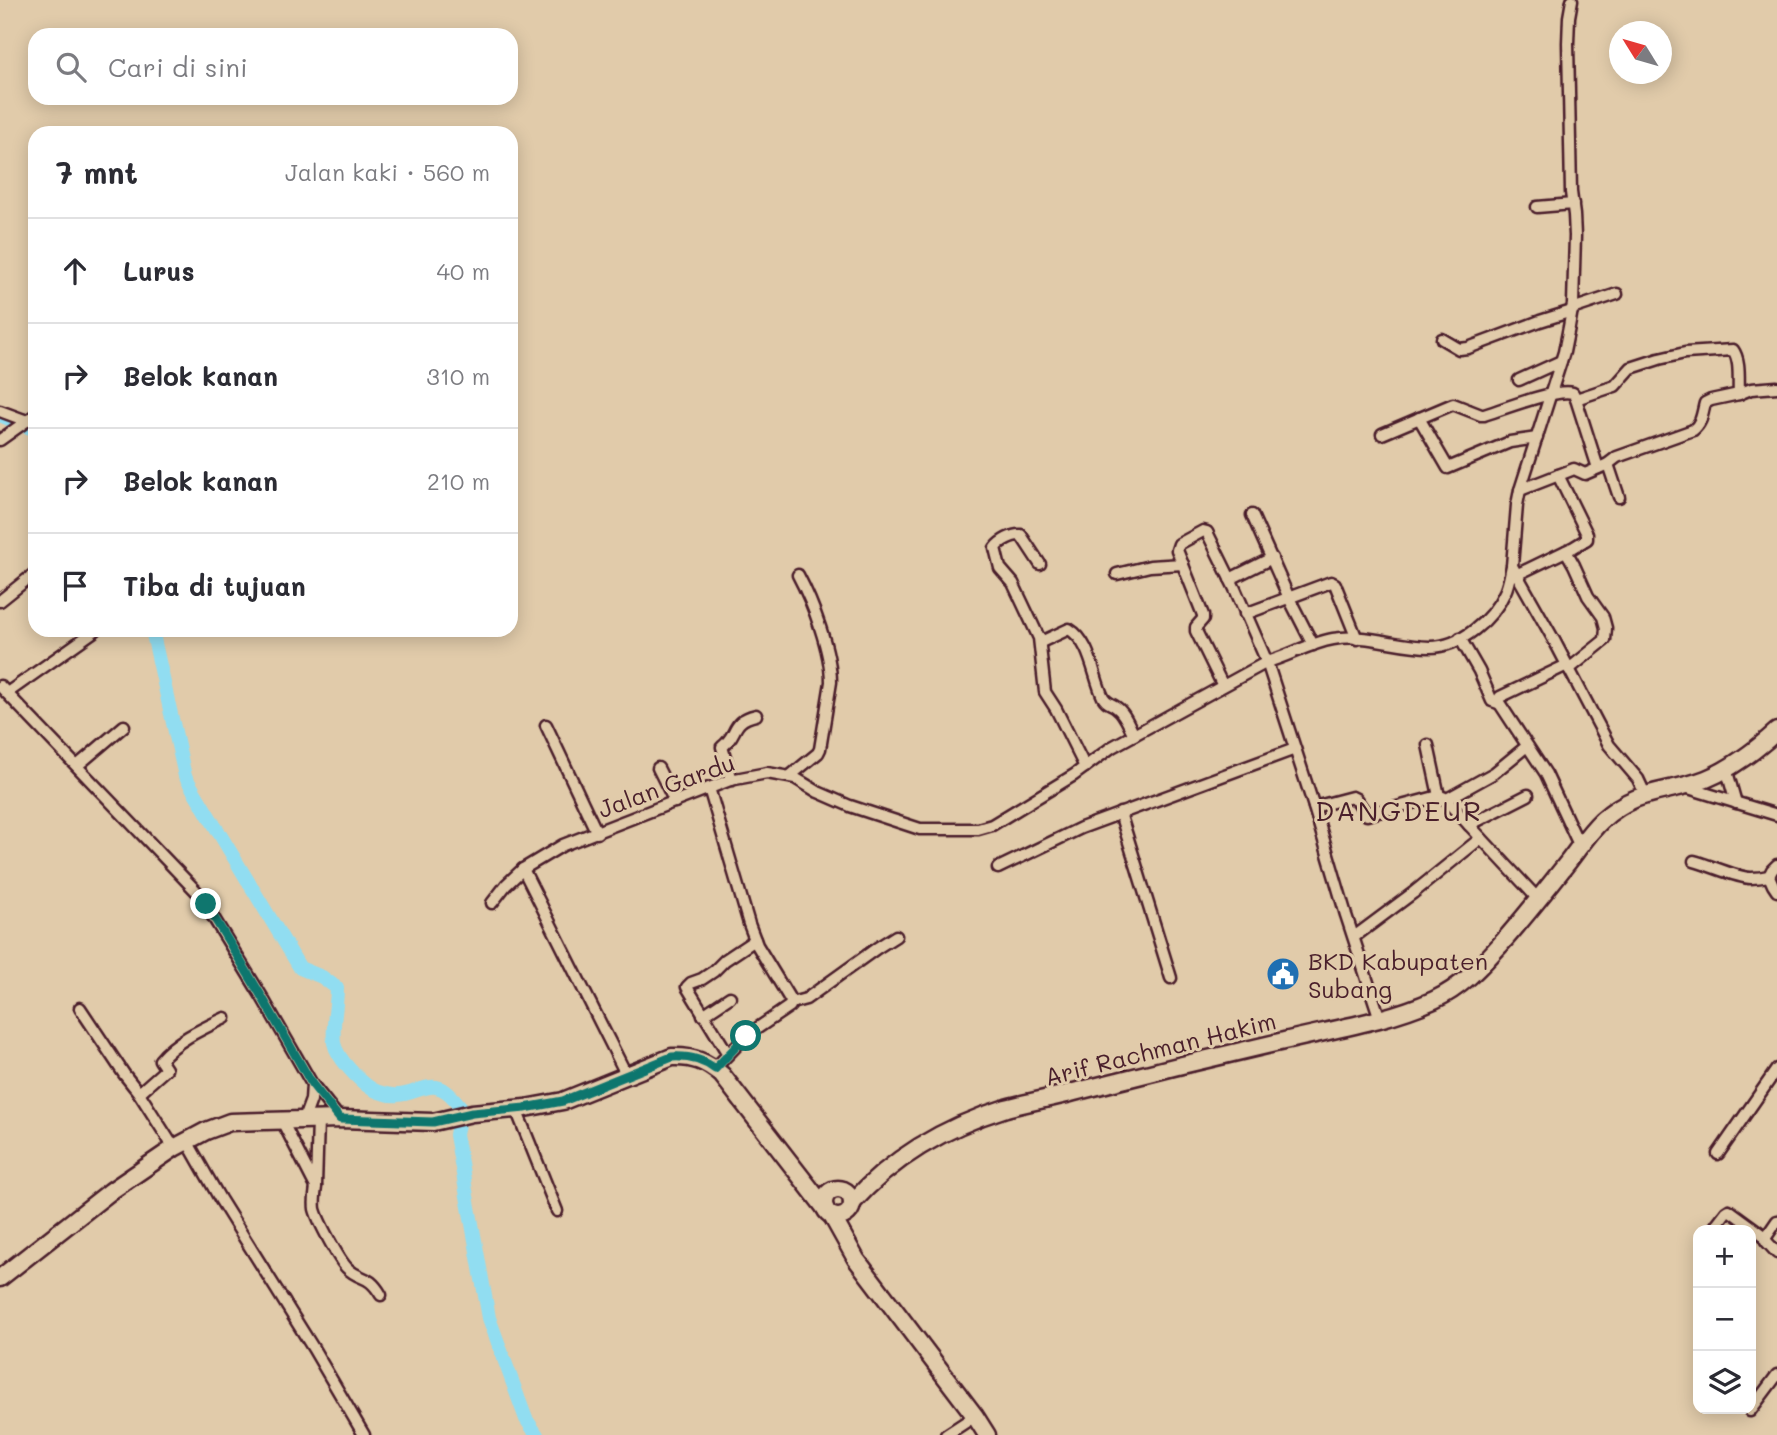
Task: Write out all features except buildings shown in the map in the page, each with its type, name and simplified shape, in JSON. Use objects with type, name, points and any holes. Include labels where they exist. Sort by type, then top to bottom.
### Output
[{"type":"main road","name":"Arif Rachman Hakim","points":[[849,1202],[919,1147],[969,1121],[1007,1108],[1168,1068],[1380,1019],[1434,1000],[1478,970],[1524,919],[1602,820],[1624,804],[1645,794],[1706,779],[1757,749],[1777,731]]},
{"type":"main road","points":[[0,1278],[110,1191],[180,1144],[230,1122],[281,1119],[433,1122],[472,1113],[563,1101],[653,1063],[682,1056],[699,1060],[722,1075],[808,1186],[828,1207],[842,1217],[849,1202]]},
{"type":"main road","points":[[828,1207],[835,1190],[849,1202]]},
{"type":"main road","points":[[847,1243],[849,1202]]},
{"type":"main road","points":[[828,1207],[856,1259],[988,1435]]},
{"type":"street","points":[[1572,0],[1569,17],[1571,192],[1575,236],[1572,310],[1561,361],[1520,489],[1513,572],[1500,601],[1486,619],[1460,638],[1492,701],[1498,703],[1548,779],[1580,847]]},
{"type":"street","points":[[1537,207],[1573,204]]},
{"type":"street","points":[[1442,339],[1459,349],[1468,348],[1617,294]]},
{"type":"street","points":[[1576,399],[1615,386],[1631,368],[1659,359],[1685,354],[1733,351],[1738,360],[1739,394]]},
{"type":"street","points":[[1519,380],[1561,361]]},
{"type":"street","points":[[1520,489],[1574,469],[1585,474],[1618,457],[1693,430],[1701,421],[1707,402],[1751,389],[1777,387]]},
{"type":"street","points":[[1382,434],[1453,404],[1484,415],[1569,391],[1576,399],[1603,466],[1619,497]]},
{"type":"street","points":[[0,411],[26,422]]},
{"type":"street","points":[[1419,418],[1448,468],[1510,442],[1537,438]]},
{"type":"street","points":[[0,440],[26,422]]},
{"type":"street","points":[[1513,572],[1566,551],[1587,539],[1558,475]]},
{"type":"street","points":[[1252,515],[1313,645]]},
{"type":"street","points":[[1223,686],[1196,631],[1203,615],[1177,550],[1178,546],[1202,531],[1205,531],[1230,579],[1268,668],[1380,1019]]},
{"type":"street","points":[[1040,564],[1021,535],[1017,534],[995,548],[1000,568],[1014,586],[1041,642],[1045,692],[1085,766]]},
{"type":"street","points":[[1498,703],[1500,697],[1568,667],[1605,640],[1603,617],[1588,596],[1566,551]]},
{"type":"street","points":[[1230,579],[1272,558]]},
{"type":"street","points":[[1117,574],[1150,566],[1183,564]]},
{"type":"street","points":[[1513,572],[1609,745],[1638,779],[1645,794]]},
{"type":"street","points":[[790,776],[820,749],[831,682],[826,648],[809,596],[798,575]]},
{"type":"street","points":[[0,601],[28,579]]},
{"type":"street","points":[[1245,614],[1328,582],[1333,583],[1357,639]]},
{"type":"street","points":[[1041,642],[1069,629],[1077,634],[1104,698],[1123,714],[1134,735]]},
{"type":"street","points":[[85,637],[3,689],[199,894],[312,1084],[340,1119]]},
{"type":"street","name":"Jalan Gardu","points":[[492,903],[523,869],[563,845],[732,780],[767,773],[790,776],[850,806],[909,825],[929,830],[985,828],[1112,747],[1223,686],[1268,668],[1313,645],[1334,639],[1377,639],[1429,647],[1441,646],[1460,638]]},
{"type":"street","points":[[732,780],[722,747],[730,741],[736,726],[744,719],[756,715]]},
{"type":"street","points":[[546,725],[597,833]]},
{"type":"street","points":[[77,766],[124,726]]},
{"type":"street","points":[[1428,746],[1443,798],[1539,900]]},
{"type":"street","points":[[1314,807],[1353,797],[1367,815],[1443,798],[1494,773],[1527,746]]},
{"type":"street","points":[[998,868],[1073,831],[1295,749]]},
{"type":"street","points":[[658,768],[676,802]]},
{"type":"street","points":[[1727,768],[1736,803]]},
{"type":"street","points":[[1681,786],[1777,815]]},
{"type":"street","points":[[709,789],[755,940],[790,997],[791,1003]]},
{"type":"street","points":[[1469,825],[1528,795]]},
{"type":"street","points":[[1120,813],[1171,978]]},
{"type":"street","points":[[1354,937],[1482,838]]},
{"type":"street","points":[[1694,861],[1740,876],[1769,876]]},
{"type":"street","points":[[1777,865],[1769,876],[1777,891]]},
{"type":"street","points":[[523,869],[626,1076]]},
{"type":"street","points":[[715,1069],[746,1036],[791,1003],[806,999],[896,936]]},
{"type":"street","points":[[728,1055],[687,990],[688,986],[714,971],[725,960],[755,940]]},
{"type":"street","points":[[703,1015],[730,997]]},
{"type":"street","points":[[80,1007],[124,1074],[220,1199],[365,1435]]},
{"type":"street","points":[[139,1093],[166,1069],[160,1060],[170,1051],[193,1034],[225,1018]]},
{"type":"street","points":[[1718,1154],[1777,1069]]},
{"type":"street","points":[[312,1084],[315,1210],[345,1265],[374,1284],[381,1295]]},
{"type":"street","points":[[516,1109],[557,1211]]},
{"type":"street","points":[[281,1119],[316,1187]]},
{"type":"street","points":[[1716,1225],[1729,1210],[1750,1225]]},
{"type":"street","points":[[1766,1237],[1777,1221]]},
{"type":"street","points":[[1756,1230],[1766,1237],[1766,1241],[1777,1253]]},
{"type":"street","points":[[1756,1402],[1777,1374]]},
{"type":"street","points":[[947,1435],[975,1416]]},
{"type":"waterway","points":[[0,415],[28,427]]},
{"type":"waterway","points":[[154,637],[185,776],[300,968],[322,977],[337,988],[334,1043],[339,1055],[355,1075],[375,1090],[395,1095],[436,1087],[447,1092],[461,1107],[456,1135],[489,1318],[526,1419],[537,1435]]},
{"type":"place","name":"BKD Kabupaten Subang","points":[[1283,974]]},
{"type":"district","name":"DANGDEUR","points":[[1399,810]]},
{"type":"route","points":[[206,904],[312,1084],[340,1119],[433,1122],[472,1113],[563,1101],[672,1057],[699,1060],[715,1069],[746,1036]]}]
